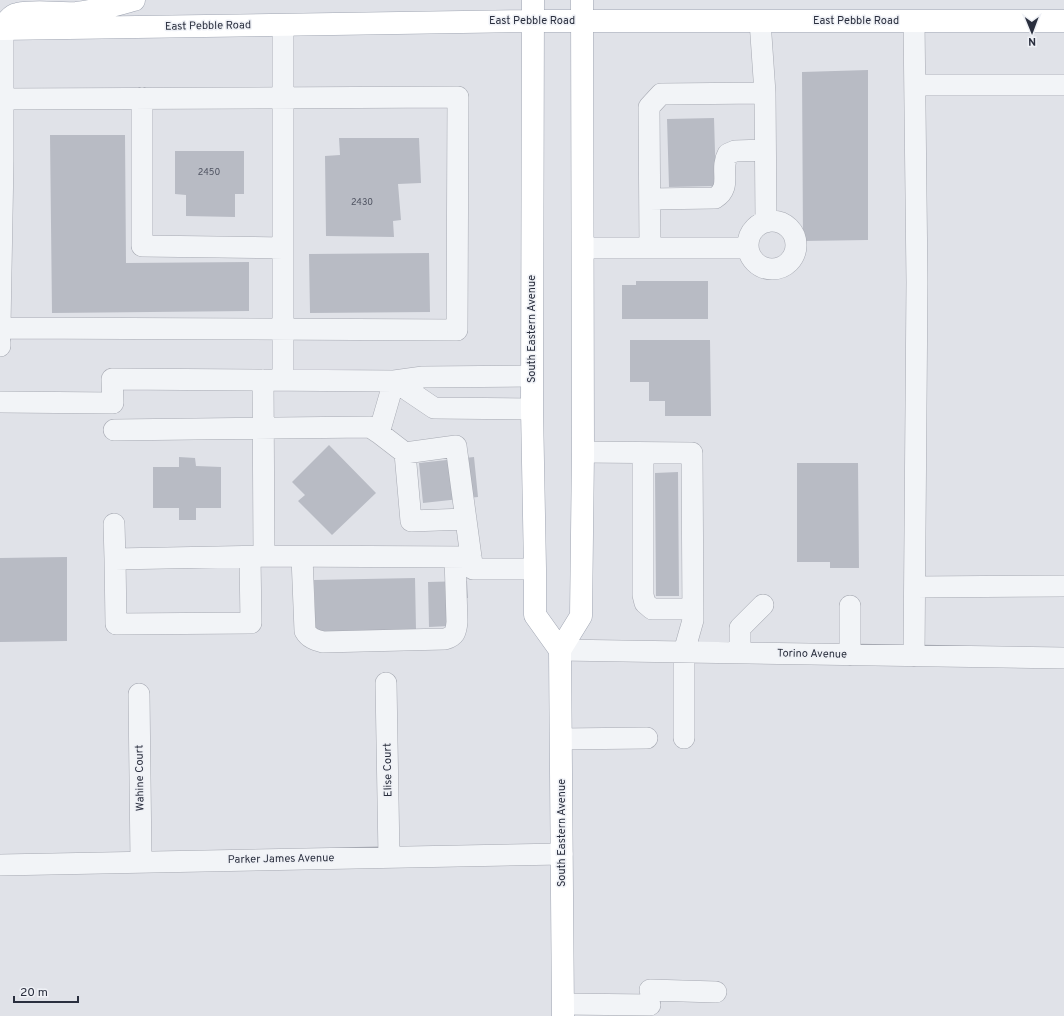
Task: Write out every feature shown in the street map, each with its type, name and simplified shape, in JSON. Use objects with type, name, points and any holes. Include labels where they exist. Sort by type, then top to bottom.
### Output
[{"type":"main road","points":[[2,29],[15,14],[37,12],[77,13],[134,0]]},
{"type":"main road","name":"East Pebble Road","points":[[2,29],[283,25],[532,10],[582,11],[760,21],[1064,21]]},
{"type":"main road","name":"South Eastern Avenue","points":[[532,10],[532,410],[535,615],[560,650],[563,1010]]},
{"type":"main road","points":[[560,650],[581,616],[583,452],[582,11]]},
{"type":"street","points":[[760,21],[764,93],[766,222]]},
{"type":"street","points":[[914,21],[917,282],[914,656]]},
{"type":"street","points":[[114,524],[116,624],[251,623],[257,557],[264,428],[283,330],[283,25]]},
{"type":"street","points":[[2,29],[3,99],[0,327],[456,330],[458,96],[3,99]]},
{"type":"street","points":[[914,85],[1064,85]]},
{"type":"street","points":[[650,248],[649,107],[661,94],[764,93]]},
{"type":"street","points":[[142,98],[142,246],[283,248]]},
{"type":"street","points":[[650,199],[715,198],[721,195],[725,188],[725,159],[728,154],[735,151],[765,150]]},
{"type":"street","points":[[766,222],[779,222],[786,226],[792,232],[796,241],[796,250],[792,258],[786,265],[778,268],[770,269],[762,267],[750,256],[748,248],[748,240],[751,233],[756,227],[766,222]]},
{"type":"street","points":[[583,248],[748,248]]},
{"type":"street","points":[[0,402],[113,403],[112,379],[394,381],[423,377],[532,376]]},
{"type":"street","points":[[394,381],[434,408],[532,410]]},
{"type":"street","points":[[379,433],[394,381]]},
{"type":"street","points":[[114,430],[370,427],[405,453],[456,446],[466,519],[456,632],[453,637],[445,639],[323,642],[307,636],[305,631],[302,556]]},
{"type":"street","points":[[583,452],[692,453],[693,620],[684,652],[684,738]]},
{"type":"street","points":[[405,453],[411,521],[466,519]]},
{"type":"street","points":[[643,453],[643,595],[645,603],[652,609],[693,609]]},
{"type":"street","points":[[115,559],[302,556],[463,557],[473,569],[535,569]]},
{"type":"street","points":[[915,587],[1064,586]]},
{"type":"street","points":[[740,652],[740,628],[763,605]]},
{"type":"street","points":[[850,606],[850,655]]},
{"type":"street","name":"Torino Avenue","points":[[560,650],[1064,658]]},
{"type":"street","name":"Elise Court","points":[[386,683],[389,857]]},
{"type":"street","name":"Wahine Court","points":[[139,694],[141,861]]},
{"type":"street","points":[[561,739],[647,738]]},
{"type":"street","name":"Parker James Avenue","points":[[0,864],[562,854]]},
{"type":"street","points":[[563,1010],[650,998],[716,992]]},
{"type":"building","points":[[868,70],[868,240],[803,241],[802,72]]},
{"type":"building","points":[[714,118],[716,186],[669,187],[667,119]]},
{"type":"building","points":[[50,135],[125,135],[126,263],[249,262],[249,311],[52,313]]},
{"type":"building","points":[[339,138],[419,138],[421,183],[398,184],[401,220],[393,221],[394,237],[326,236],[325,156],[340,155]]},
{"type":"building","points":[[175,151],[244,151],[244,194],[235,194],[235,217],[186,216],[186,195],[175,194]]},
{"type":"building","points":[[429,253],[430,312],[310,313],[309,254]]},
{"type":"building","points":[[636,281],[708,281],[708,319],[622,319],[622,285],[636,285]]},
{"type":"building","points":[[630,340],[710,340],[711,416],[665,416],[665,401],[649,401],[649,382],[630,382]]},
{"type":"building","points":[[329,445],[376,493],[332,535],[298,501],[305,495],[292,482]]},
{"type":"building","points":[[179,457],[195,458],[196,466],[221,467],[221,508],[196,508],[196,520],[179,520],[179,508],[153,508],[153,467],[179,467]]},
{"type":"building","points":[[474,457],[478,497],[423,503],[419,463]]},
{"type":"building","points":[[797,463],[858,463],[859,568],[830,568],[830,562],[797,562]]},
{"type":"building","points":[[678,472],[679,596],[656,596],[655,473]]},
{"type":"building","points":[[67,557],[67,641],[0,642],[0,558]]},
{"type":"building","points":[[415,578],[416,630],[315,632],[314,580]]},
{"type":"building","points":[[467,581],[468,598],[448,599],[449,626],[429,627],[428,582]]}]
